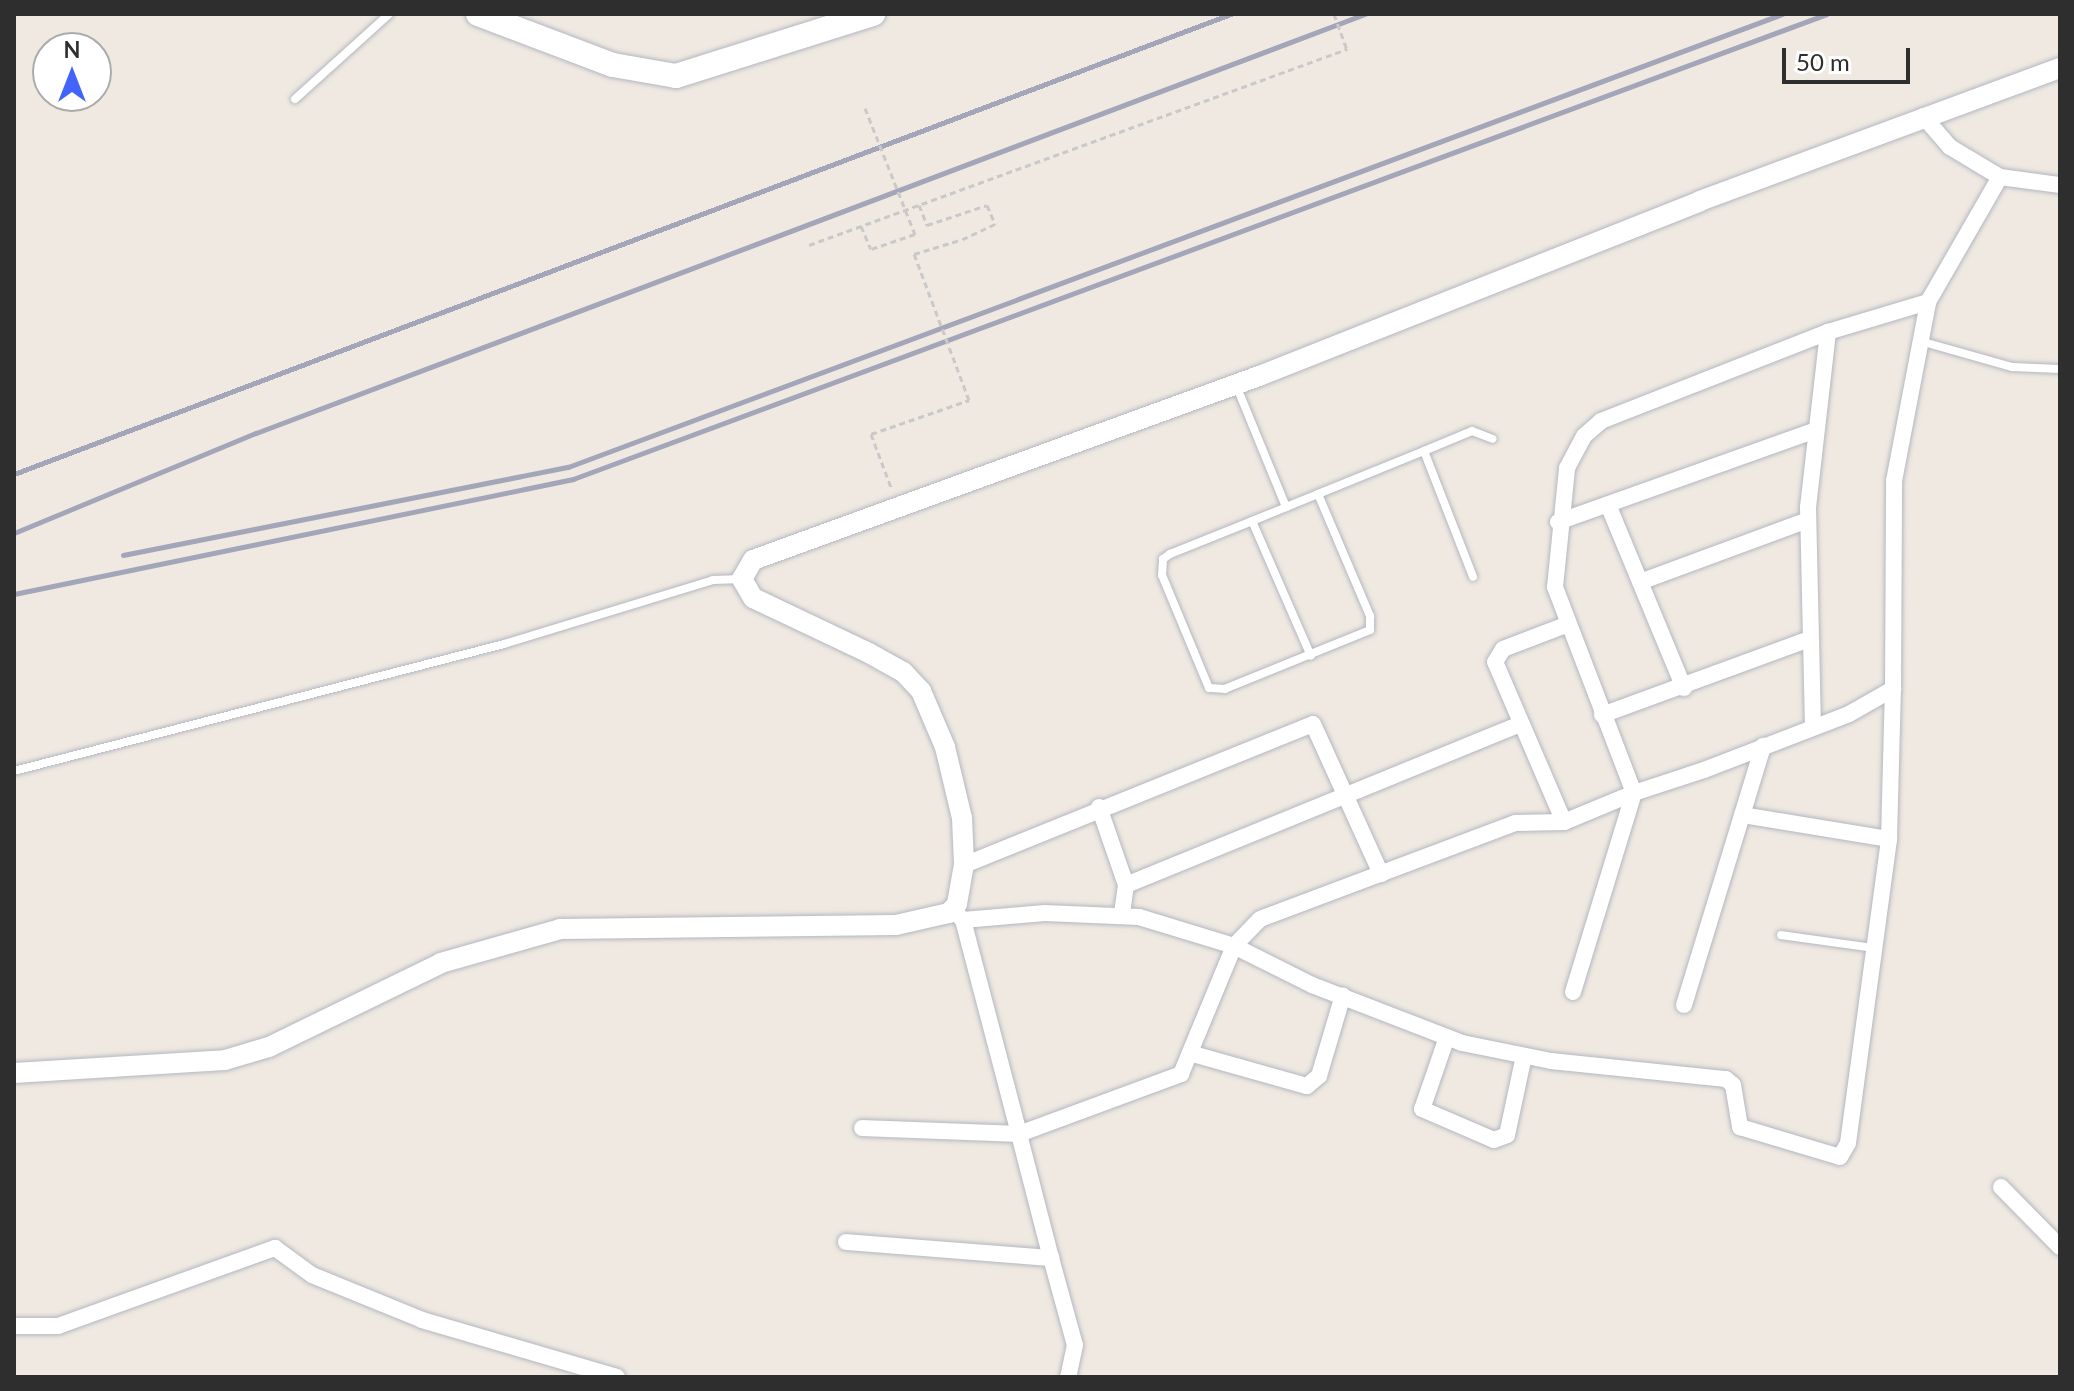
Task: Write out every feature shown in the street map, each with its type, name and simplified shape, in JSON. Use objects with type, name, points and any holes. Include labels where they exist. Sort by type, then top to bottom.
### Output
[{"type":"main road","points":[[478,14],[613,65],[676,76],[873,14]]},
{"type":"street","points":[[1068,1377],[1075,1345],[958,914],[964,865],[951,770],[921,691],[903,672],[869,653],[753,598],[742,579],[763,554],[898,508],[1235,384],[1923,116],[2060,68]]},
{"type":"street","points":[[1923,116],[1950,147],[2000,177],[2060,185]]},
{"type":"street","points":[[14,1073],[225,1060],[269,1047],[441,963],[560,929],[896,925],[958,914],[1122,915],[1234,946],[1447,1037],[1524,1056],[1726,1079],[1733,1085],[1740,1127],[1840,1157],[1848,1143],[1889,839],[1893,689],[1890,532],[1899,437],[1928,302],[2000,177]]},
{"type":"street","points":[[1573,992],[1634,793],[1555,587],[1558,522],[1567,468],[1584,436],[1601,421],[1828,332],[1928,302]]},
{"type":"street","points":[[1813,727],[1807,640],[1808,520],[1828,332]]},
{"type":"street","points":[[1558,522],[1609,507],[1816,430]]},
{"type":"street","points":[[1609,507],[1684,688]]},
{"type":"street","points":[[1640,582],[1808,520]]},
{"type":"street","points":[[1564,822],[1521,724],[1496,655],[1568,624]]},
{"type":"street","points":[[1602,715],[1684,688],[1807,640]]},
{"type":"street","points":[[862,1128],[1019,1134],[1172,1080],[1193,1054],[1234,946],[1260,919],[1515,823],[1564,822],[1813,727],[1893,689]]},
{"type":"street","points":[[964,865],[1099,807],[1313,724],[1381,874]]},
{"type":"street","points":[[1126,885],[1521,724]]},
{"type":"street","points":[[1684,1005],[1763,746]]},
{"type":"street","points":[[1099,807],[1126,885],[1122,915]]},
{"type":"street","points":[[1742,815],[1889,839]]},
{"type":"street","points":[[1193,1054],[1307,1086],[1319,1076],[1343,995]]},
{"type":"street","points":[[1447,1037],[1422,1109],[1494,1140],[1507,1135],[1524,1056]]},
{"type":"street","points":[[2001,1187],[2060,1247]]},
{"type":"street","points":[[846,1242],[1051,1258]]},
{"type":"street","points":[[14,1326],[58,1326],[275,1248],[312,1275],[422,1320],[617,1377]]},
{"type":"lane","points":[[295,99],[389,14]]},
{"type":"lane","points":[[1919,340],[2012,367],[2060,369]]},
{"type":"lane","points":[[1235,384],[1286,507]]},
{"type":"lane","points":[[1318,494],[1371,624],[1363,635],[1225,689],[1204,681],[1162,575],[1163,559],[1252,521],[1286,507],[1318,494],[1424,451],[1472,431],[1493,439]]},
{"type":"lane","points":[[1424,451],[1473,577]]},
{"type":"lane","points":[[1252,521],[1311,656]]},
{"type":"lane","points":[[14,771],[504,644],[713,580],[742,579]]},
{"type":"lane","points":[[1781,935],[1874,948]]},
{"type":"path","points":[[809,245],[1347,49],[1334,14]]},
{"type":"path","points":[[861,226],[871,249],[915,234],[865,108]]},
{"type":"path","points":[[898,508],[871,434],[969,400],[914,254],[960,240],[995,224],[987,205],[927,225],[919,205]]},
{"type":"railway","points":[[14,474],[1231,14]]},
{"type":"railway","points":[[14,533],[256,433],[1365,14]]},
{"type":"railway","points":[[123,555],[568,467],[1782,14]]},
{"type":"railway","points":[[14,594],[573,479],[1827,14]]}]
